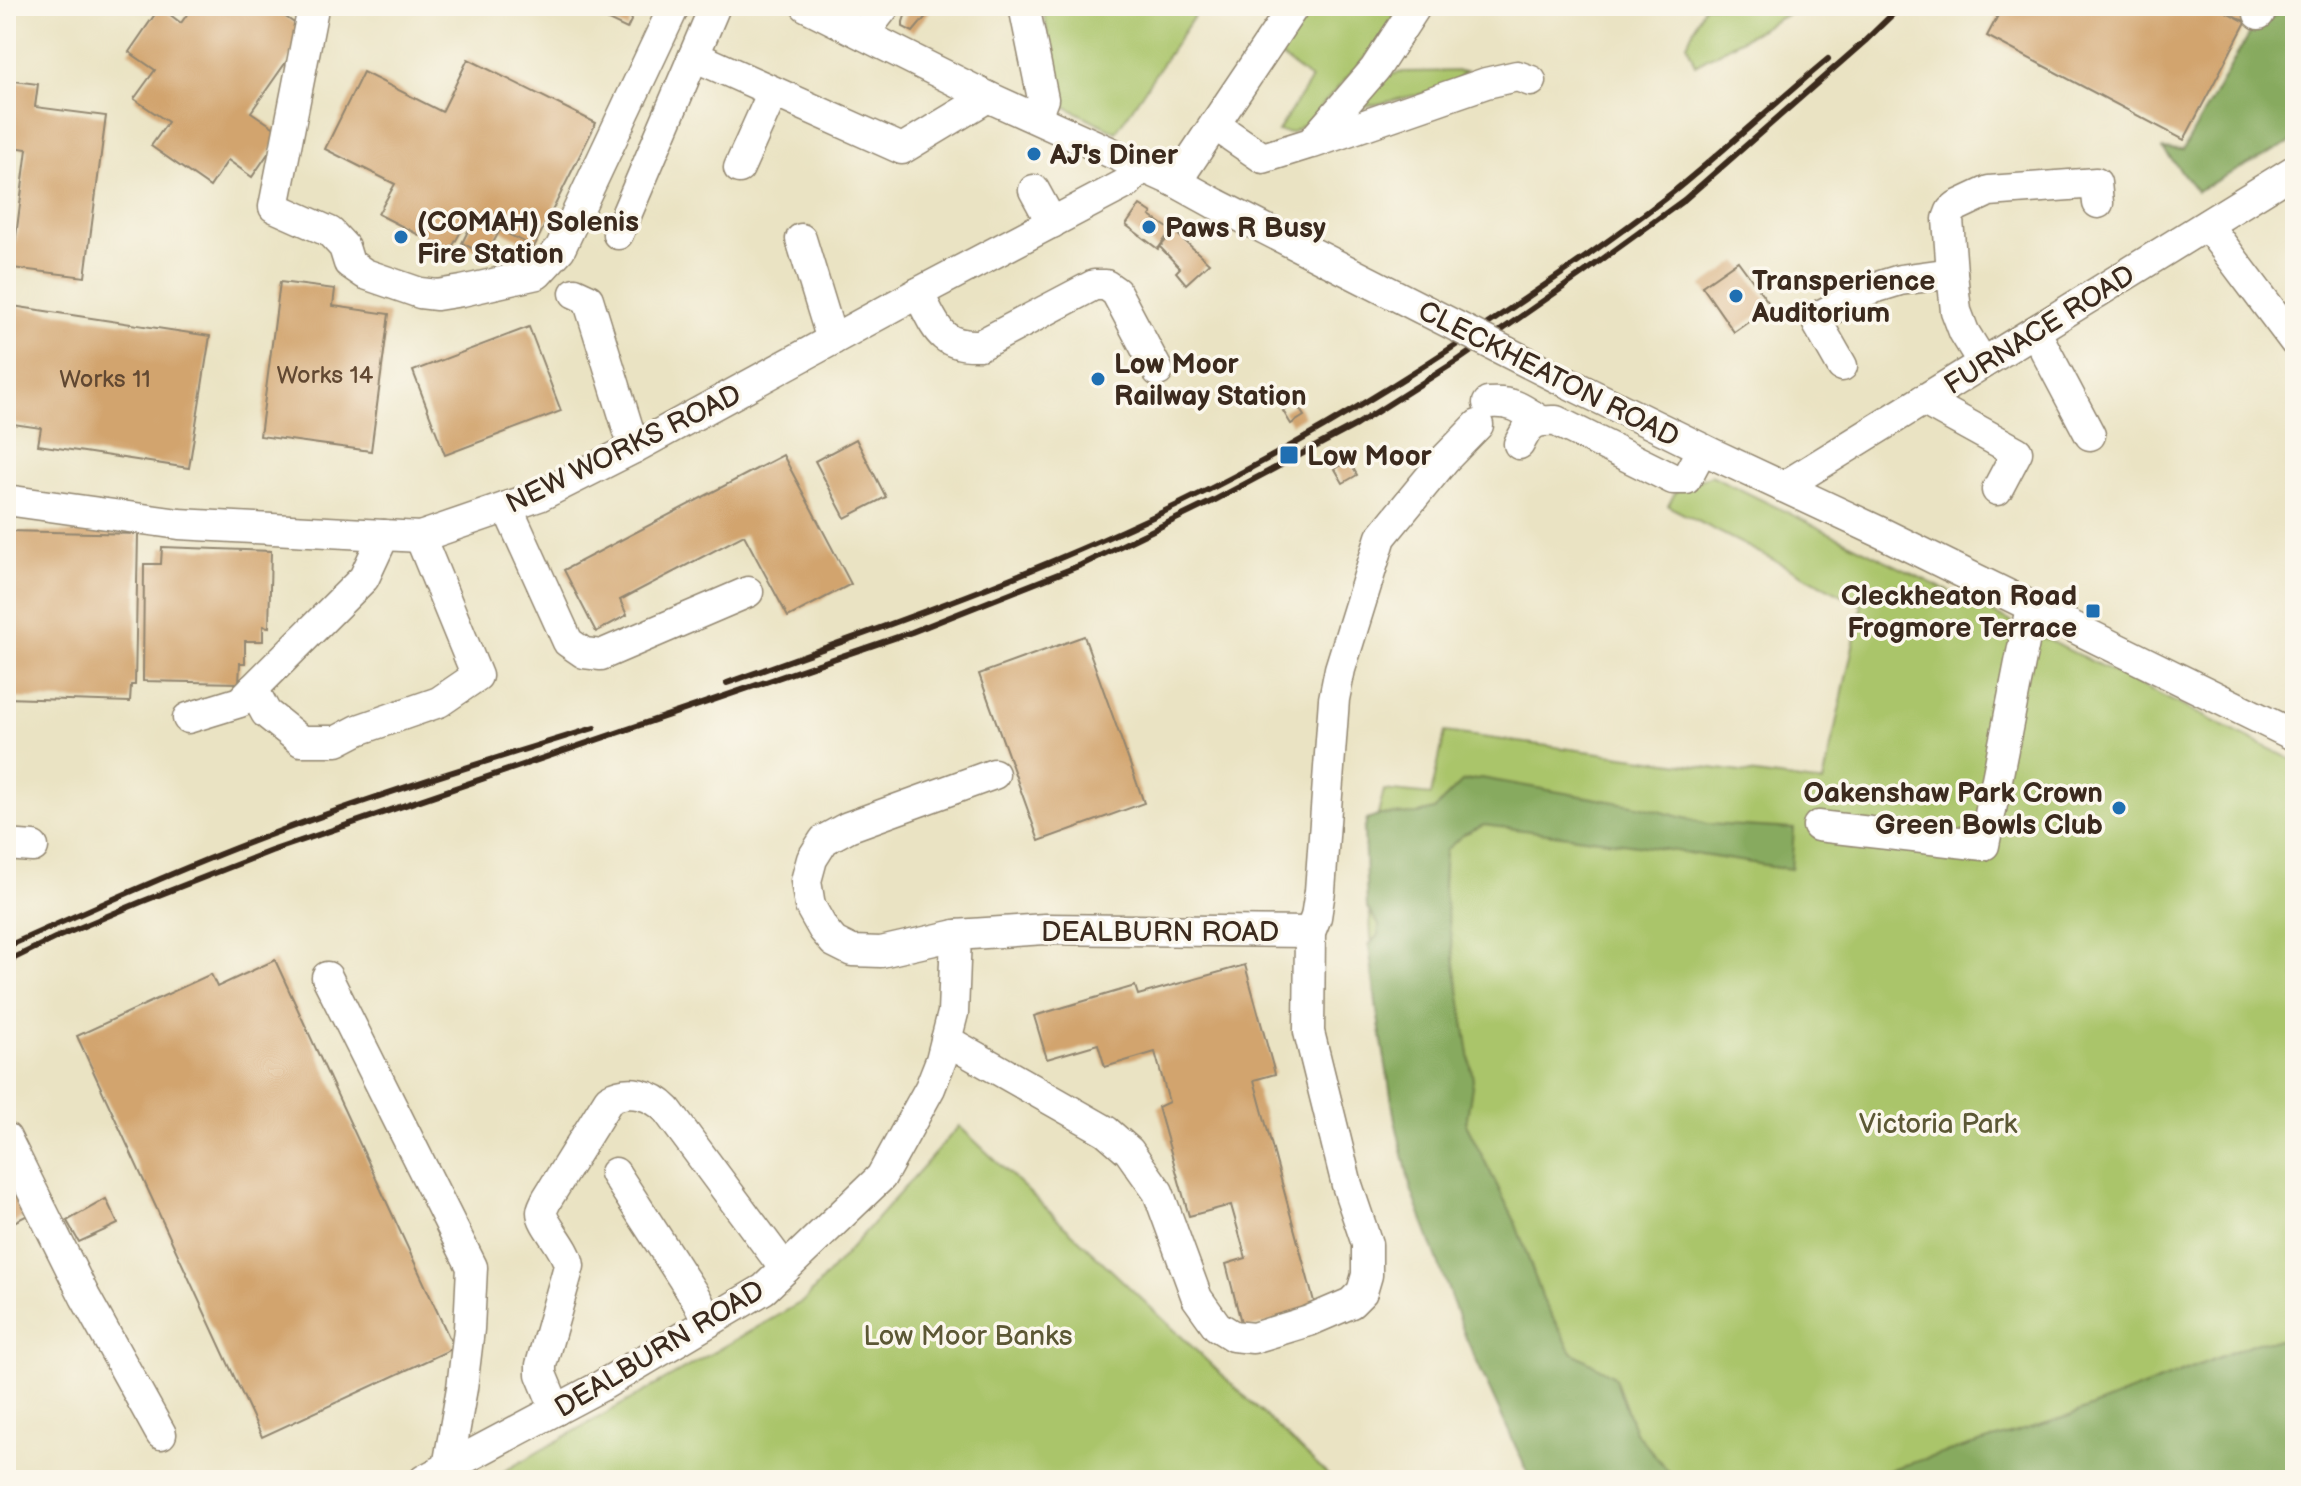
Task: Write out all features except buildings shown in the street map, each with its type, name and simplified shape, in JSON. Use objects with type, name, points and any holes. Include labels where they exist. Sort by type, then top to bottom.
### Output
[{"type":"street","points":[[618,234],[715,6]]},
{"type":"street","name":"CLECKHEATON ROAD","points":[[806,6],[988,97],[1176,182],[1566,382],[2295,736]]},
{"type":"street","points":[[863,34],[885,6]]},
{"type":"street","points":[[1024,6],[1043,99],[1036,117]]},
{"type":"street","points":[[1176,182],[1294,6]]},
{"type":"street","points":[[1311,143],[1375,69],[1416,6]]},
{"type":"street","points":[[313,8],[274,207],[330,232],[344,247],[349,263],[365,274],[420,293],[437,295],[537,274],[560,249],[672,11],[666,8]]},
{"type":"street","points":[[694,56],[902,149],[988,97]]},
{"type":"street","points":[[1215,125],[1263,158],[1486,83],[1517,76],[1531,81]]},
{"type":"street","points":[[739,168],[773,92]]},
{"type":"street","name":"NEW WORKS ROAD","points":[[6,500],[179,524],[420,537],[539,496],[634,448],[1127,183],[1141,167]]},
{"type":"street","name":"FURNACE ROAD","points":[[1783,487],[2295,170]]},
{"type":"street","points":[[1983,363],[1964,332],[1956,311],[1948,219],[1941,201],[1989,191],[2096,183],[2098,203]]},
{"type":"street","points":[[1034,190],[1052,223]]},
{"type":"street","points":[[2207,225],[2295,342]]},
{"type":"street","points":[[801,239],[832,340]]},
{"type":"street","points":[[1842,366],[1818,324],[1821,315],[1874,288],[1900,280],[1952,273]]},
{"type":"street","points":[[918,293],[942,335],[963,346],[980,345],[1094,285],[1106,285],[1116,292],[1158,371]]},
{"type":"street","points":[[575,293],[588,299],[634,448]]},
{"type":"street","points":[[2035,331],[2090,435]]},
{"type":"street","points":[[1923,400],[2017,452],[1997,490]]},
{"type":"street","name":"DEALBURN ROAD","points":[[946,1040],[1106,1131],[1129,1151],[1158,1192],[1197,1298],[1217,1326],[1233,1336],[1253,1338],[1309,1321],[1351,1303],[1362,1292],[1367,1275],[1367,1244],[1347,1185],[1309,1032],[1310,932],[1320,891],[1334,699],[1340,669],[1381,537],[1483,414],[1504,401],[1539,420]]},
{"type":"street","points":[[1519,444],[1527,428],[1539,420],[1556,421],[1673,479],[1686,479],[1702,449]]},
{"type":"street","points":[[507,507],[568,642],[584,653],[601,655],[748,592]]},
{"type":"street","points":[[188,718],[240,702],[364,578],[384,535]]},
{"type":"street","points":[[253,689],[266,713],[301,741],[337,741],[358,730],[439,702],[477,676],[420,537]]},
{"type":"street","points":[[1818,826],[1984,845],[2031,607]]},
{"type":"street","points":[[956,935],[881,952],[852,951],[834,942],[823,929],[810,906],[806,881],[812,859],[824,840],[848,827],[994,774]]},
{"type":"street","name":"DEALBURN ROAD","points":[[436,1474],[601,1386],[764,1289],[881,1177],[930,1088],[946,1040],[953,1013],[956,935],[1045,929],[1310,932]]},
{"type":"street","points":[[327,977],[472,1267],[464,1373],[436,1474]]},
{"type":"street","points":[[556,1410],[541,1374],[541,1365],[569,1266],[568,1257],[542,1212],[609,1099],[638,1093],[660,1102],[785,1269]]},
{"type":"street","points":[[6,1138],[85,1297],[161,1434]]},
{"type":"street","points":[[615,1173],[708,1322]]},
{"type":"green space","points":[[1042,6],[1201,6],[1116,132],[1062,105]]},
{"type":"green space","points":[[1310,6],[1400,6],[1383,38],[1306,123],[1291,133],[1278,131],[1311,79],[1277,54]]},
{"type":"green space","points":[[1704,6],[1802,6],[1695,65],[1687,44]]},
{"type":"green space","points":[[2289,6],[2295,6],[2295,140],[2197,191],[2163,149],[2183,150],[2250,32]]},
{"type":"green space","points":[[1466,71],[1447,88],[1360,108],[1378,77],[1404,72]]},
{"type":"green space","name":"Victoria Park","points":[[1711,475],[2295,761],[2295,1451],[2199,1480],[1566,1480],[1395,1120],[1371,936],[1368,879],[1376,823],[1384,790],[1431,795],[1445,732],[1823,783],[1862,605],[1668,506],[1678,487]]},
{"type":"green space","points":[[1481,778],[1643,807],[1707,824],[1794,829],[1791,869],[1484,825],[1464,834],[1445,851],[1443,886],[1473,1080],[1466,1124],[1514,1219],[1544,1302],[1572,1352],[1614,1376],[1635,1432],[1676,1480],[1531,1480],[1466,1338],[1411,1189],[1395,1120],[1377,1011],[1369,945],[1378,935],[1379,925],[1367,908],[1364,830],[1367,820],[1380,815],[1418,814],[1434,810],[1462,782]]},
{"type":"green space","name":"Low Moor Banks","points":[[959,1126],[1333,1480],[489,1480],[805,1300]]},
{"type":"green space","points":[[2295,1339],[2295,1480],[1862,1480],[2067,1417],[2257,1342]]},
{"type":"railway","points":[[6,962],[55,938],[271,851],[912,632],[1081,565],[1213,501],[1356,425],[1460,359],[1582,274],[1684,200],[1901,6]]},
{"type":"railway","points":[[727,683],[910,617],[1091,545],[1208,490],[1290,446],[1449,350],[1618,234],[1692,177],[1828,59]]},
{"type":"railway","points":[[6,947],[264,837],[387,793],[594,728]]},
{"type":"place","name":"AJ's Diner","points":[[1034,154]]},
{"type":"place","name":"Paws R Busy","points":[[1149,227]]},
{"type":"place","name":"(COMAH) Solenis Fire Station","points":[[401,237]]},
{"type":"place","name":"Transperience Auditorium","points":[[1736,296]]},
{"type":"place","name":"Low Moor Railway Station","points":[[1098,379]]},
{"type":"place","name":"Low Moor","points":[[1289,455]]},
{"type":"place","name":"Cleckheaton Road Frogmore Terrace","points":[[2093,611]]},
{"type":"place","name":"Oakenshaw Park Crown Green Bowls Club","points":[[2119,808]]}]
